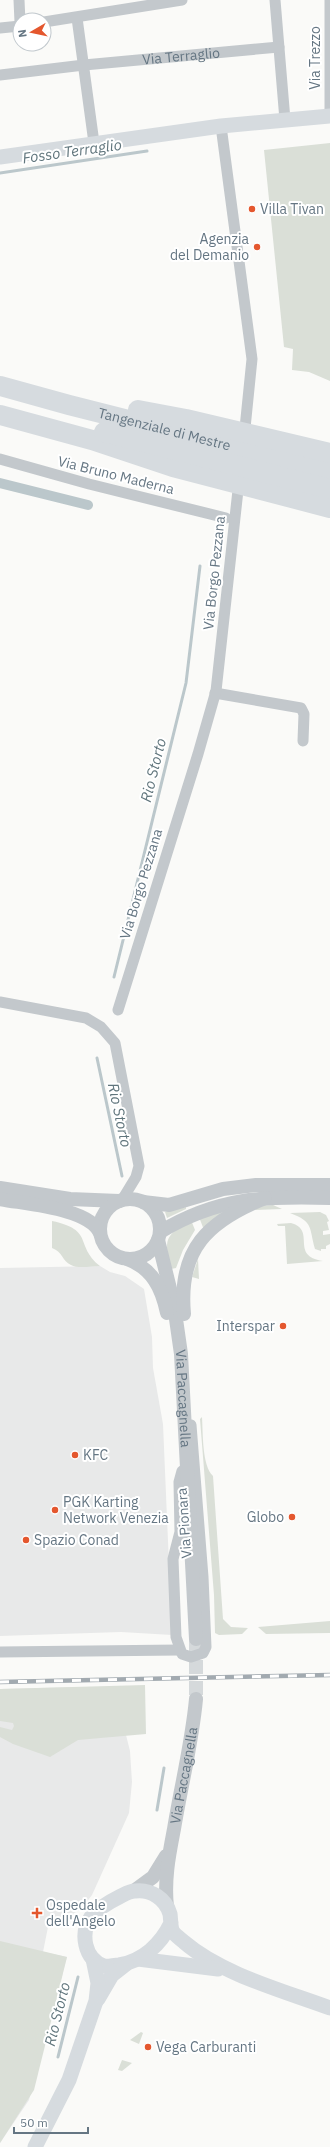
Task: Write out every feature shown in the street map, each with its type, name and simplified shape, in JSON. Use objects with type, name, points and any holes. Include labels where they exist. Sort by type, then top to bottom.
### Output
[{"type":"highway","points":[[0,375],[129,409],[182,443]]},
{"type":"highway","name":"Tangenziale di Mestre","points":[[0,386],[182,443]]},
{"type":"highway","name":"Tangenziale di Mestre","points":[[0,404],[182,443],[262,463],[330,489]]},
{"type":"highway","points":[[0,415],[92,440],[182,443],[262,463],[330,508]]},
{"type":"highway","points":[[262,463],[330,454]]},
{"type":"highway","name":"Tangenziale di Mestre","points":[[262,463],[330,471]]},
{"type":"main road","points":[[0,157],[220,126],[330,116]]},
{"type":"main road","points":[[35,2147],[69,2080],[96,2001],[98,1983],[93,1959],[86,1946],[84,1937],[86,1927],[91,1918],[114,1899],[134,1890],[153,1893],[161,1899],[167,1907],[172,1931],[198,1954],[231,1972],[330,2008]]},
{"type":"main road","points":[[96,2001],[112,1975],[157,1945],[166,1934],[171,1923]]},
{"type":"main road","points":[[93,1959],[104,1966],[132,1961],[231,1972]]},
{"type":"street","points":[[19,0],[20,12]]},
{"type":"street","points":[[52,21],[182,0]]},
{"type":"street","points":[[275,0],[285,120]]},
{"type":"street","name":"Via Trezzo","points":[[330,0],[330,116]]},
{"type":"street","points":[[76,18],[84,65],[94,143]]},
{"type":"street","points":[[0,28],[12,27]]},
{"type":"street","name":"Via Terraglio","points":[[0,75],[84,65],[279,47]]},
{"type":"street","name":"Via Borgo Pezzana","points":[[118,1010],[198,754],[215,693],[252,359],[220,126]]},
{"type":"street","name":"Via Bruno Maderna","points":[[0,459],[89,484],[226,518]]},
{"type":"street","points":[[215,693],[301,708],[304,714],[303,741]]},
{"type":"street","points":[[0,1002],[73,1016],[93,1022],[111,1038],[117,1049],[139,1166],[136,1177],[120,1200],[109,1207],[102,1216],[100,1233]]},
{"type":"street","points":[[0,1188],[70,1199],[132,1199],[143,1202],[169,1205],[223,1189],[256,1185],[330,1185]]},
{"type":"street","points":[[182,1358],[186,1339],[182,1299],[185,1274],[192,1254],[213,1226],[240,1208],[266,1198]]},
{"type":"street","points":[[0,1199],[75,1214],[94,1223],[102,1240],[109,1251],[114,1255],[127,1259],[135,1259],[149,1252],[159,1236],[183,1218],[216,1206],[266,1198],[330,1198]]},
{"type":"street","points":[[143,1202],[149,1206],[158,1218],[159,1236]]},
{"type":"street","name":"Via Paccagnella","points":[[159,1236],[174,1305],[182,1358],[196,1639]]},
{"type":"street","name":"Via Paccagnella","points":[[127,1259],[148,1271],[156,1281],[163,1296],[176,1376],[182,1472],[191,1560]]},
{"type":"street","name":"Via Pionara","points":[[182,1358],[187,1378],[198,1499],[206,1647],[203,1653],[195,1657],[186,1656],[179,1650],[176,1637],[173,1559],[180,1532],[179,1482],[182,1472]]},
{"type":"street","name":"Via Pionara","points":[[0,1652],[179,1650]]},
{"type":"street","name":"Via Paccagnella","points":[[167,1907],[165,1879],[191,1737],[196,1699]]},
{"type":"street","name":"Via Paccagnella","points":[[134,1890],[153,1877],[169,1851]]},
{"type":"shaded area","points":[[330,143],[330,381],[309,372],[292,370],[293,349],[284,347],[264,150]]},
{"type":"shaded area","points":[[273,1205],[282,1209],[255,1210],[261,1206]]},
{"type":"shaded area","points":[[186,1207],[186,1209],[167,1218],[165,1212]]},
{"type":"shaded area","points":[[225,1209],[204,1230],[199,1217]]},
{"type":"shaded area","points":[[320,1212],[326,1215],[329,1221],[327,1222],[329,1230],[323,1231],[323,1235],[330,1234],[330,1244],[326,1246],[326,1249],[321,1249],[321,1251],[315,1249],[311,1231],[307,1223],[298,1216],[290,1213]]},
{"type":"shaded area","points":[[191,1220],[195,1230],[183,1250],[176,1268],[171,1269],[167,1251],[168,1239],[182,1225]]},
{"type":"shaded area","points":[[52,1221],[74,1229],[79,1234],[92,1258],[100,1266],[77,1267],[71,1265],[52,1248]]},
{"type":"shaded area","points":[[291,1223],[298,1226],[302,1231],[307,1254],[313,1258],[323,1261],[287,1264],[285,1226],[278,1226],[277,1224]]},
{"type":"shaded area","points":[[198,1259],[199,1279],[192,1277]]},
{"type":"shaded area","points":[[100,1266],[110,1272],[125,1276],[144,1289],[152,1337],[153,1368],[163,1424],[172,1635],[121,1632],[0,1636],[0,1268]]},
{"type":"shaded area","points":[[202,1417],[205,1457],[209,1471],[213,1476],[223,1619],[231,1627],[248,1628],[242,1634],[219,1635],[215,1633],[214,1595],[200,1419]]},
{"type":"shaded area","points":[[330,1621],[330,1633],[266,1634],[258,1627]]},
{"type":"shaded area","points":[[145,1685],[146,1734],[78,1740],[50,1757],[13,1744],[0,1737],[0,1727],[12,1730],[14,1726],[13,1723],[0,1721],[0,1689]]},
{"type":"shaded area","name":"Ospedale dell'Angelo","points":[[76,1687],[90,1689],[122,1719],[130,1751],[132,1782],[129,1813],[92,1895],[81,1909],[66,1918],[49,1922],[43,1952],[67,1957],[29,2100],[0,2143],[0,1689]]},
{"type":"shaded area","points":[[0,1941],[67,1957],[34,2090],[0,2143]]},
{"type":"shaded area","points":[[141,2032],[143,2033],[139,2044],[130,2040]]},
{"type":"shaded area","points":[[122,2060],[132,2063],[122,2071],[118,2070]]},
{"type":"waterway","name":"Fosso Terraglio","points":[[0,173],[147,151]]},
{"type":"waterway","points":[[0,483],[88,505]]},
{"type":"waterway","name":"Rio Storto","points":[[114,977],[186,683],[200,566]]},
{"type":"waterway","name":"Rio Storto","points":[[97,1058],[122,1176]]},
{"type":"waterway","name":"Rio Storto","points":[[157,1810],[164,1768]]},
{"type":"waterway","name":"Rio Storto","points":[[58,2057],[78,1977]]},
{"type":"tunnel","points":[[196,1639],[196,1699]]},
{"type":"railway","points":[[0,1682],[330,1675]]},
{"type":"place","name":"Villa Tivan","points":[[252,209]]},
{"type":"place","name":"Agenzia del Demanio","points":[[257,247]]},
{"type":"place","name":"Interspar","points":[[283,1326]]},
{"type":"place","name":"KFC","points":[[75,1455]]},
{"type":"place","name":"PGK Karting Network Venezia","points":[[55,1510]]},
{"type":"place","name":"Globo","points":[[292,1517]]},
{"type":"place","name":"Spazio Conad","points":[[26,1540]]},
{"type":"place","name":"Ospedale dell'Angelo","points":[[37,1913]]},
{"type":"place","name":"Vega Carburanti","points":[[148,2047]]}]
